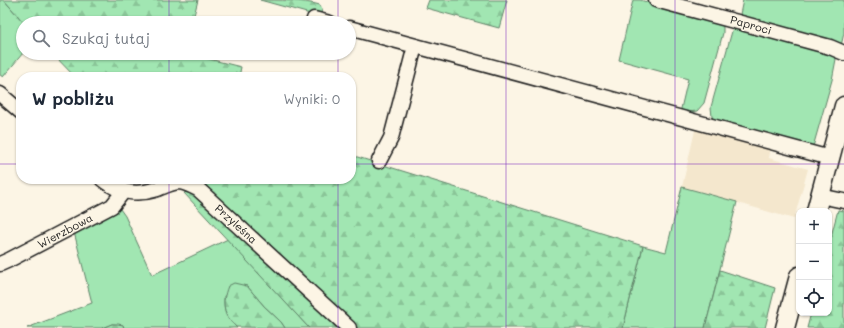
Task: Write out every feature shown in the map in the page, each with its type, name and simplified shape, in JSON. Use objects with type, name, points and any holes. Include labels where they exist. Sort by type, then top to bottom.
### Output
[{"type":"main road","points":[[818,204],[844,106]]},
{"type":"main road","points":[[785,328],[798,280]]},
{"type":"street","name":"Paproci","points":[[656,0],[823,45],[844,53]]},
{"type":"street","points":[[356,30],[830,158]]},
{"type":"street","points":[[379,161],[391,138],[415,46]]},
{"type":"street","points":[[0,94],[16,108]]},
{"type":"street","name":"Przyleśna","points":[[108,184],[123,192],[140,193],[172,184]]},
{"type":"street","name":"Przyleśna","points":[[188,184],[198,189],[349,328]]},
{"type":"street","name":"Wierzbowa","points":[[0,264],[112,206],[123,192]]},
{"type":"street","points":[[818,204],[844,201]]},
{"type":"shaded area","points":[[696,126],[771,146],[769,158],[808,169],[794,219],[682,187]]},
{"type":"green space","points":[[0,0],[4,0],[18,16],[16,16],[17,60],[3,77],[0,75]]},
{"type":"green space","points":[[4,0],[198,0],[194,16],[18,16]]},
{"type":"green space","points":[[260,0],[283,0],[313,3],[320,5],[322,9],[321,16]]},
{"type":"green space","points":[[429,0],[507,0],[499,28],[426,8]]},
{"type":"green space","points":[[633,0],[640,0],[723,23],[723,33],[704,103],[697,111],[680,113],[688,79],[619,60]]},
{"type":"green space","points":[[743,0],[844,0],[844,33],[841,46],[739,19]]},
{"type":"green space","points":[[734,24],[837,54],[832,80],[813,147],[719,124],[712,117],[711,107]]},
{"type":"green space","points":[[59,60],[213,60],[241,67],[240,72],[70,72]]},
{"type":"green space","points":[[356,157],[643,246],[623,328],[353,328],[196,184],[356,184]]},
{"type":"green space","points":[[682,187],[737,202],[705,328],[623,328],[643,246],[666,252]]},
{"type":"green space","points":[[190,190],[257,249],[338,328],[309,328],[184,193]]},
{"type":"green space","points":[[120,209],[125,216],[152,275],[228,239],[309,328],[285,328],[247,286],[224,296],[226,314],[237,328],[124,328],[123,325],[112,324],[102,328],[27,328],[92,303],[74,232]]},
{"type":"green space","points":[[838,210],[844,211],[844,328],[807,328],[810,316],[832,316],[832,233]]},
{"type":"green space","points":[[720,270],[775,288],[765,328],[705,328]]},
{"type":"green space","points":[[234,283],[247,286],[285,328],[236,327],[228,317],[224,308],[224,298],[228,286]]},
{"type":"green space","points":[[112,324],[123,325],[124,328],[102,328]]}]
